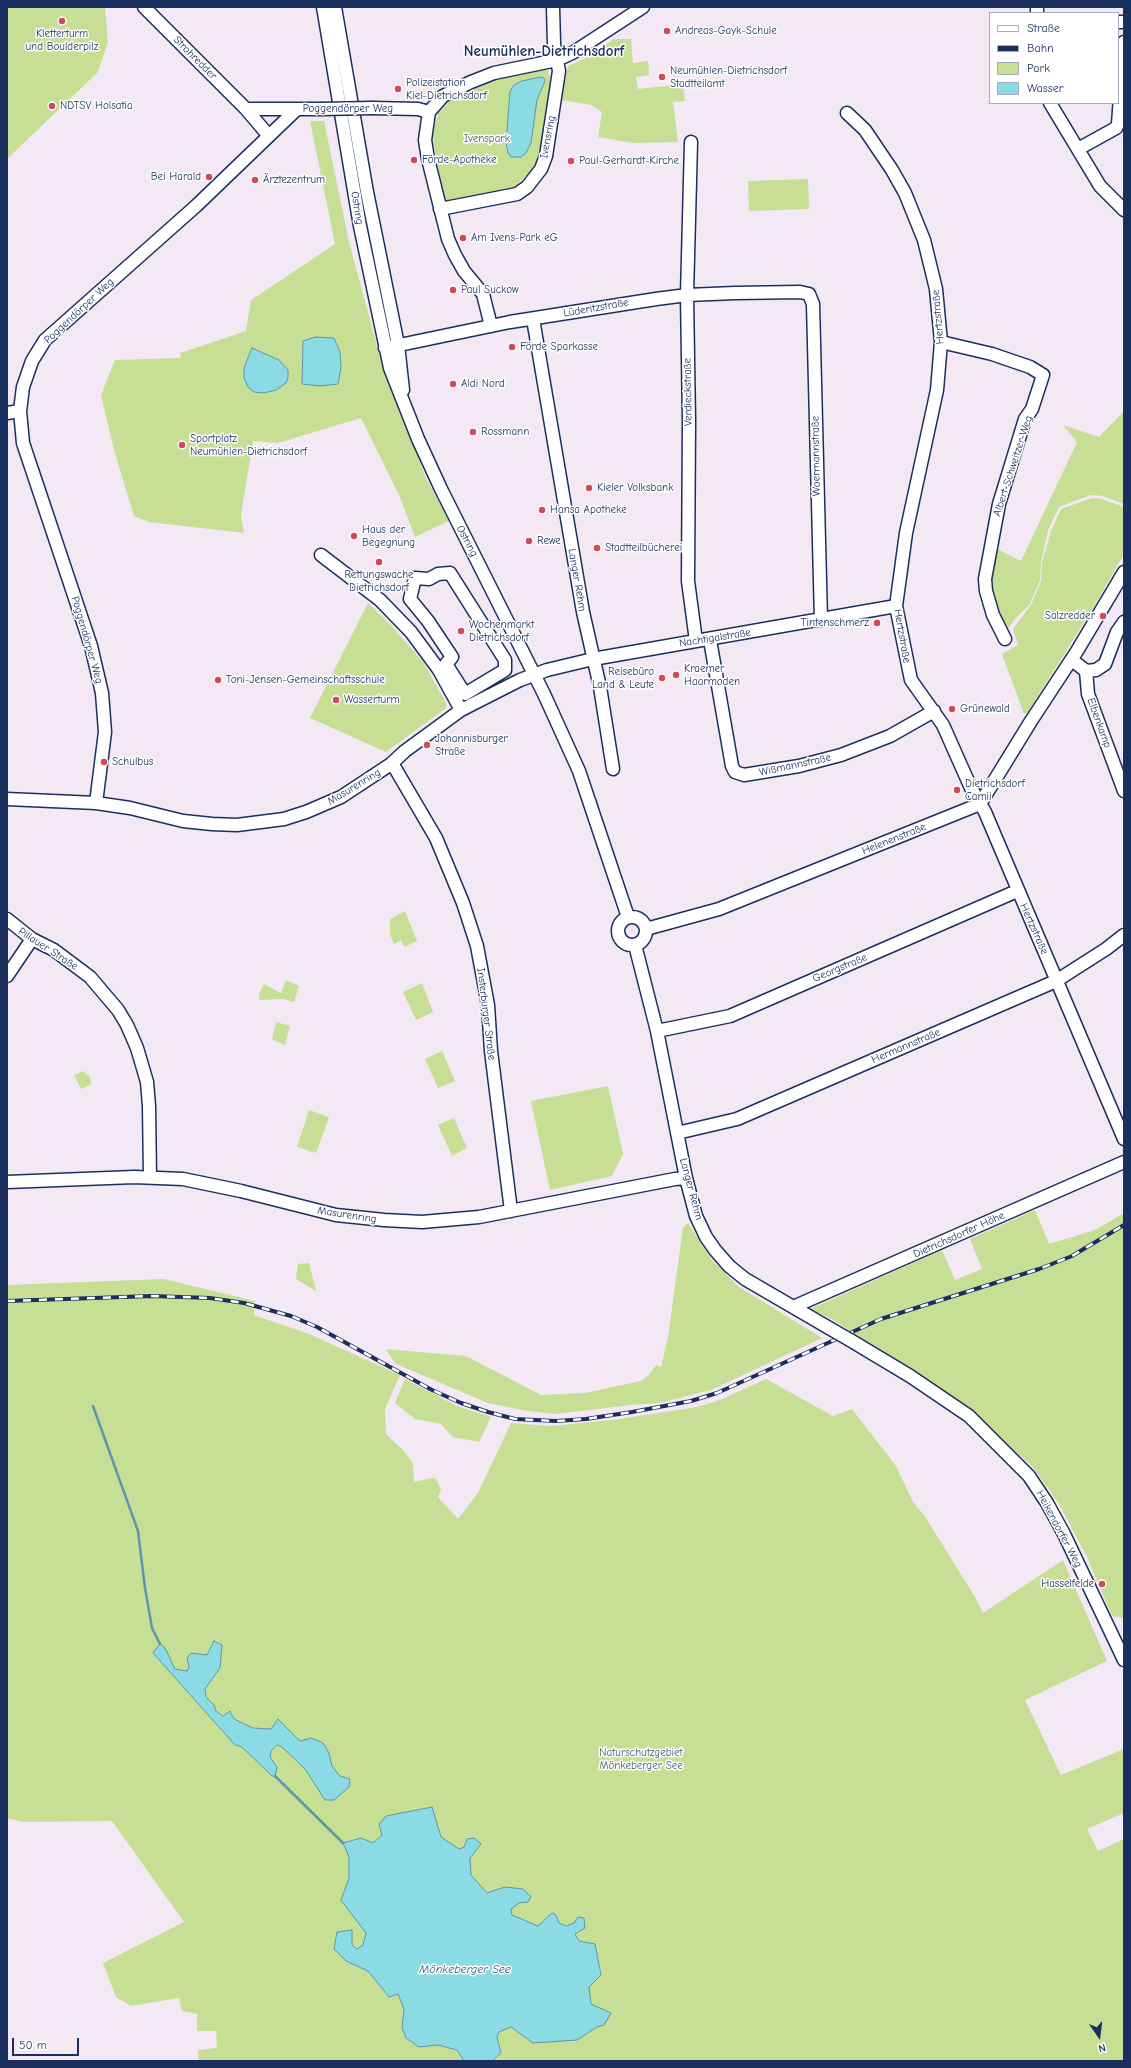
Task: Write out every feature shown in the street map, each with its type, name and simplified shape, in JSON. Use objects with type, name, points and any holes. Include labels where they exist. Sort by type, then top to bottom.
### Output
[{"type":"street","name":"Strohredder","points":[[144,7],[246,109],[269,136]]},
{"type":"street","name":"Ostring","points":[[323,7],[360,226],[390,368],[404,405],[441,489],[534,675]]},
{"type":"street","name":"Ostring","points":[[335,7],[367,192],[398,345],[404,405]]},
{"type":"street","name":"Ivensring","points":[[440,208],[517,194],[533,180],[541,169],[546,156],[559,71],[554,44],[553,7]]},
{"type":"street","points":[[491,326],[483,294],[464,272],[455,255],[440,208],[425,140],[429,112],[443,96],[471,82],[494,73],[557,60],[590,43],[643,7]]},
{"type":"street","points":[[1078,149],[1116,128],[1118,124],[1124,42]]},
{"type":"street","points":[[1051,104],[1100,186],[1124,210]]},
{"type":"street","points":[[246,109],[298,109]]},
{"type":"street","name":"Poggendörper Weg","points":[[96,803],[105,732],[102,693],[91,646],[22,443],[20,411],[23,387],[32,361],[45,340],[196,206],[298,109],[418,109],[429,112]]},
{"type":"street","name":"Hertzstraße","points":[[847,113],[865,130],[892,170],[916,218],[930,262],[936,289],[941,342],[937,390],[906,533],[896,606],[911,680],[943,725],[970,788],[980,804],[1124,1139]]},
{"type":"street","name":"Verdieckstraße","points":[[691,142],[687,295],[689,420],[688,581],[696,641]]},
{"type":"street","name":"Lüderitzstraße","points":[[385,348],[491,326],[638,301],[687,295],[800,292],[808,294]]},
{"type":"street","name":"Woermannstraße","points":[[808,294],[813,304],[821,620]]},
{"type":"street","name":"Langer Rehm","points":[[533,319],[579,591],[593,659],[599,680],[613,768]]},
{"type":"street","name":"Albert-Schweitzer-Weg","points":[[941,342],[992,354],[1030,367],[1043,375],[1032,409],[1025,419],[999,504],[985,578],[986,591],[993,615],[1006,639]]},
{"type":"street","points":[[7,413],[20,411]]},
{"type":"street","points":[[321,555],[380,600],[411,632],[439,670],[461,710]]},
{"type":"street","points":[[980,804],[1031,721],[1072,660],[1124,572]]},
{"type":"street","points":[[450,573],[505,660],[505,670],[465,694],[446,664],[452,658],[428,621],[410,599],[414,578],[429,579],[438,574],[450,573]]},
{"type":"street","name":"Nachtigalstraße","points":[[534,675],[593,659],[696,641],[710,640],[896,606]]},
{"type":"street","points":[[1072,660],[1086,671],[1096,670],[1105,664],[1117,632],[1124,622]]},
{"type":"street","name":"Wißmannstraße","points":[[710,640],[732,766],[735,772],[744,776],[799,766],[841,755],[890,736],[934,712]]},
{"type":"street","name":"Elbenkamp","points":[[1086,671],[1088,694],[1124,791]]},
{"type":"street","points":[[534,675],[579,770],[628,917]]},
{"type":"street","name":"Masurenring","points":[[7,799],[96,803],[130,808],[190,822],[231,825],[262,823],[306,812],[341,797],[392,763],[404,751],[461,710],[520,680],[534,675]]},
{"type":"street","name":"Insterburger Straße","points":[[392,763],[436,838],[463,903],[477,946],[488,1005],[491,1051],[511,1211]]},
{"type":"street","name":"Helenenstraße","points":[[646,929],[719,909],[980,804]]},
{"type":"street","name":"Georgstraße","points":[[657,1031],[730,1016],[1017,891]]},
{"type":"street","points":[[628,917],[638,918],[642,921],[646,929],[642,941],[635,945],[626,944],[618,934],[619,926],[628,917]]},
{"type":"street","name":"Pillauer Straße","points":[[7,919],[32,939],[54,950],[90,977],[118,1010],[127,1025],[137,1048],[147,1082],[149,1106],[150,1177]]},
{"type":"street","name":"Hermannstraße","points":[[677,1133],[738,1120],[1056,981],[1106,949],[1124,935]]},
{"type":"street","points":[[7,976],[32,939]]},
{"type":"street","name":"Langer Rehm","points":[[635,945],[657,1031],[686,1178],[696,1216],[714,1250],[729,1266],[745,1279],[910,1376],[969,1416]]},
{"type":"street","name":"Dietrichsdorfer Höhe","points":[[793,1307],[1124,1162]]},
{"type":"street","name":"Masurenring","points":[[7,1182],[150,1177],[203,1182],[336,1215],[422,1222],[479,1217],[675,1178],[686,1178]]},
{"type":"street","name":"Heikendorfer Weg","points":[[969,1416],[1028,1476],[1047,1502],[1119,1635],[1124,1660]]},
{"type":"green space","points":[[7,7],[105,7],[108,42],[98,72],[7,159]]},
{"type":"green space","points":[[614,39],[631,39],[633,63],[648,61],[649,75],[636,77],[638,89],[683,84],[685,101],[673,102],[678,142],[633,143],[598,137],[602,112],[591,105],[562,100],[568,66],[590,56]]},
{"type":"green space","name":"Ivenspark","points":[[545,68],[548,71],[551,81],[540,151],[536,164],[513,188],[444,201],[432,134],[439,112],[453,98],[471,88],[510,75]]},
{"type":"green space","points":[[310,121],[324,121],[349,242],[380,357],[426,478],[449,521],[415,537],[399,495],[361,418],[278,443],[253,441],[241,515],[244,533],[149,522],[134,516],[114,450],[101,395],[115,360],[181,358],[180,353],[246,331],[251,300],[335,244]]},
{"type":"green space","points":[[808,179],[809,209],[749,211],[748,181]]},
{"type":"green space","points":[[1124,411],[1124,504],[1103,496],[1091,495],[1059,507],[1048,530],[1041,563],[1040,580],[1030,604],[1014,620],[1006,632],[989,578],[997,549],[1021,561],[1077,442],[1063,425],[1099,437]]},
{"type":"green space","points":[[1092,498],[1102,499],[1124,507],[1124,554],[1090,613],[1027,713],[1024,714],[1002,654],[1018,645],[1013,629],[1031,605],[1041,581],[1042,563],[1051,531],[1061,509]]},
{"type":"green space","points":[[368,603],[390,624],[423,662],[446,703],[446,708],[386,752],[310,718]]},
{"type":"green space","points":[[405,911],[417,941],[404,947],[401,940],[394,944],[390,934],[390,919]]},
{"type":"green space","points":[[286,980],[299,986],[294,1002],[283,999],[260,1000],[259,994],[264,984],[281,993]]},
{"type":"green space","points":[[422,983],[433,1012],[416,1020],[403,992]]},
{"type":"green space","points":[[276,1022],[290,1026],[285,1045],[272,1039]]},
{"type":"green space","points":[[442,1051],[455,1081],[438,1088],[425,1059]]},
{"type":"green space","points":[[84,1071],[86,1075],[88,1074],[92,1084],[81,1089],[74,1075]]},
{"type":"green space","points":[[608,1086],[623,1154],[612,1176],[550,1190],[531,1101]]},
{"type":"green space","points":[[309,1110],[329,1117],[316,1153],[297,1147]]},
{"type":"green space","points":[[454,1118],[467,1148],[452,1156],[438,1125]]},
{"type":"green space","points":[[1035,1210],[1049,1244],[1095,1230],[1124,1213],[1124,1618],[1112,1616],[1087,1557],[1059,1504],[1033,1467],[957,1401],[832,1319],[810,1309],[942,1250],[955,1280],[982,1269],[970,1239]]},
{"type":"green space","points":[[688,1223],[711,1259],[739,1287],[822,1338],[711,1390],[660,1403],[556,1414],[527,1411],[488,1403],[396,1364],[385,1349],[466,1356],[541,1395],[585,1393],[641,1381],[649,1375],[656,1365],[661,1367],[668,1337],[683,1228]]},
{"type":"green space","points":[[309,1263],[316,1291],[296,1279],[298,1264]]},
{"type":"green space","name":"Naturschutzgebiet Mönkeberger See","points":[[164,1279],[255,1301],[254,1315],[309,1334],[400,1375],[385,1409],[386,1434],[403,1450],[413,1463],[414,1482],[433,1478],[436,1479],[441,1490],[438,1497],[458,1519],[478,1493],[511,1423],[549,1426],[613,1420],[697,1407],[720,1400],[766,1379],[833,1416],[852,1409],[896,1466],[913,1502],[924,1515],[975,1597],[983,1613],[1063,1560],[1107,1661],[1025,1700],[1061,1775],[1124,1749],[1124,1813],[1087,1829],[1098,1851],[1124,1839],[1124,2061],[199,2061],[198,2050],[217,2048],[216,2031],[197,2031],[197,2014],[182,2011],[179,1998],[131,2006],[116,1997],[103,1963],[184,1922],[112,1821],[22,1822],[7,1818],[7,1285]]},
{"type":"green space","points":[[405,1379],[457,1406],[491,1417],[479,1442],[453,1437],[441,1424],[415,1419],[395,1403]]},
{"type":"water","points":[[541,77],[544,78],[545,81],[537,100],[531,143],[526,153],[521,157],[511,157],[508,153],[506,143],[510,91],[514,85],[522,81]]},
{"type":"water","points":[[316,337],[334,338],[340,352],[341,368],[338,384],[320,386],[302,384],[303,341]]},
{"type":"water","points":[[252,348],[279,360],[288,370],[288,378],[286,383],[276,390],[264,393],[254,392],[248,387],[244,378],[244,368]]},
{"type":"water","points":[[214,1641],[222,1645],[220,1668],[205,1689],[206,1697],[214,1705],[216,1711],[223,1716],[230,1711],[234,1719],[253,1728],[271,1729],[278,1719],[300,1741],[311,1738],[323,1743],[329,1753],[332,1766],[340,1776],[350,1779],[349,1787],[334,1800],[325,1800],[305,1769],[282,1747],[277,1745],[271,1751],[270,1757],[277,1767],[275,1776],[272,1776],[242,1747],[235,1745],[153,1653],[160,1644],[165,1648],[175,1669],[187,1671],[189,1667],[187,1658],[191,1653],[207,1655]]},
{"type":"water","name":"Mönkeberger See","points":[[432,1807],[441,1837],[459,1849],[464,1847],[467,1839],[474,1838],[481,1844],[470,1858],[471,1875],[487,1893],[505,1887],[523,1889],[531,1897],[528,1902],[519,1903],[511,1909],[512,1915],[538,1926],[552,1913],[556,1915],[559,1923],[566,1926],[574,1923],[578,1917],[584,1918],[585,1928],[575,1934],[579,1941],[595,1944],[601,1975],[589,1987],[591,2004],[611,2013],[604,2025],[597,2027],[577,2040],[533,2043],[511,2027],[499,2032],[497,2037],[501,2053],[492,2061],[464,2061],[457,2050],[438,2045],[419,2047],[406,2038],[402,2028],[404,2009],[398,1994],[389,1997],[368,1971],[346,1961],[334,1949],[337,1932],[352,1930],[352,1945],[357,1949],[363,1945],[366,1933],[341,1900],[349,1878],[349,1857],[343,1843],[361,1838],[373,1843],[382,1835],[379,1824],[386,1816]]},
{"type":"waterway","points":[[93,1406],[138,1531],[145,1588],[152,1628],[160,1644]]},
{"type":"waterway","points":[[275,1776],[343,1843]]},
{"type":"railway","points":[[7,1301],[152,1296],[210,1298],[244,1303],[291,1316],[317,1327],[432,1390],[461,1403],[515,1419],[556,1421],[586,1419],[691,1401],[717,1393],[881,1319],[1039,1269],[1072,1256],[1124,1225]]},
{"type":"place","name":"Kletterturm und Boulderpilz","points":[[62,21]]},
{"type":"place","name":"Andreas-Gayk-Schule","points":[[667,31]]},
{"type":"place","name":"Neumühlen-Dietrichsdorf Stadtteilamt","points":[[662,77]]},
{"type":"place","name":"Polizeistation Kiel-Dietrichsdorf","points":[[398,89]]},
{"type":"place","name":"NDTSV Holsatia","points":[[52,106]]},
{"type":"place","name":"Förde-Apotheke","points":[[414,160]]},
{"type":"place","name":"Paul-Gerhardt-Kirche","points":[[571,161]]},
{"type":"place","name":"Bei Harald","points":[[209,177]]},
{"type":"place","name":"Ärztezentrum","points":[[255,180]]},
{"type":"place","name":"Am Ivens-Park eG","points":[[463,238]]},
{"type":"place","name":"Paul Suckow","points":[[453,290]]},
{"type":"place","name":"Förde Sparkasse","points":[[512,347]]},
{"type":"place","name":"Aldi Nord","points":[[453,384]]},
{"type":"place","name":"Rossmann","points":[[473,432]]},
{"type":"place","name":"Sportplatz Neumühlen-Dietrichsdorf","points":[[182,445]]},
{"type":"place","name":"Kieler Volksbank","points":[[589,488]]},
{"type":"place","name":"Hansa Apotheke","points":[[542,510]]},
{"type":"place","name":"Haus der Begegnung","points":[[354,536]]},
{"type":"place","name":"Rewe","points":[[529,541]]},
{"type":"place","name":"Stadtteilbücherei","points":[[597,548]]},
{"type":"place","name":"Rettungswache Dietrichsdorf","points":[[379,562]]},
{"type":"place","name":"Salzredder","points":[[1103,616]]},
{"type":"place","name":"Tintenschmerz","points":[[877,623]]},
{"type":"place","name":"Wochenmarkt Dietrichsdorf","points":[[461,631]]},
{"type":"place","name":"Kraemer Haarmoden","points":[[676,675]]},
{"type":"place","name":"Reisebüro Land & Leute","points":[[662,678]]},
{"type":"place","name":"Toni-Jensen-Gemeinschaftsschule","points":[[218,680]]},
{"type":"place","name":"Wasserturm","points":[[336,700]]},
{"type":"place","name":"Grünewald","points":[[952,709]]},
{"type":"place","name":"Johannisburger Straße","points":[[427,745]]},
{"type":"place","name":"Schulbus","points":[[104,762]]},
{"type":"place","name":"Dietrichsdorf Camii","points":[[957,790]]},
{"type":"place","name":"Hasselfelde","points":[[1102,1584]]},
{"type":"district","name":"Neumühlen-Dietrichsdorf","points":[[544,52]]}]
